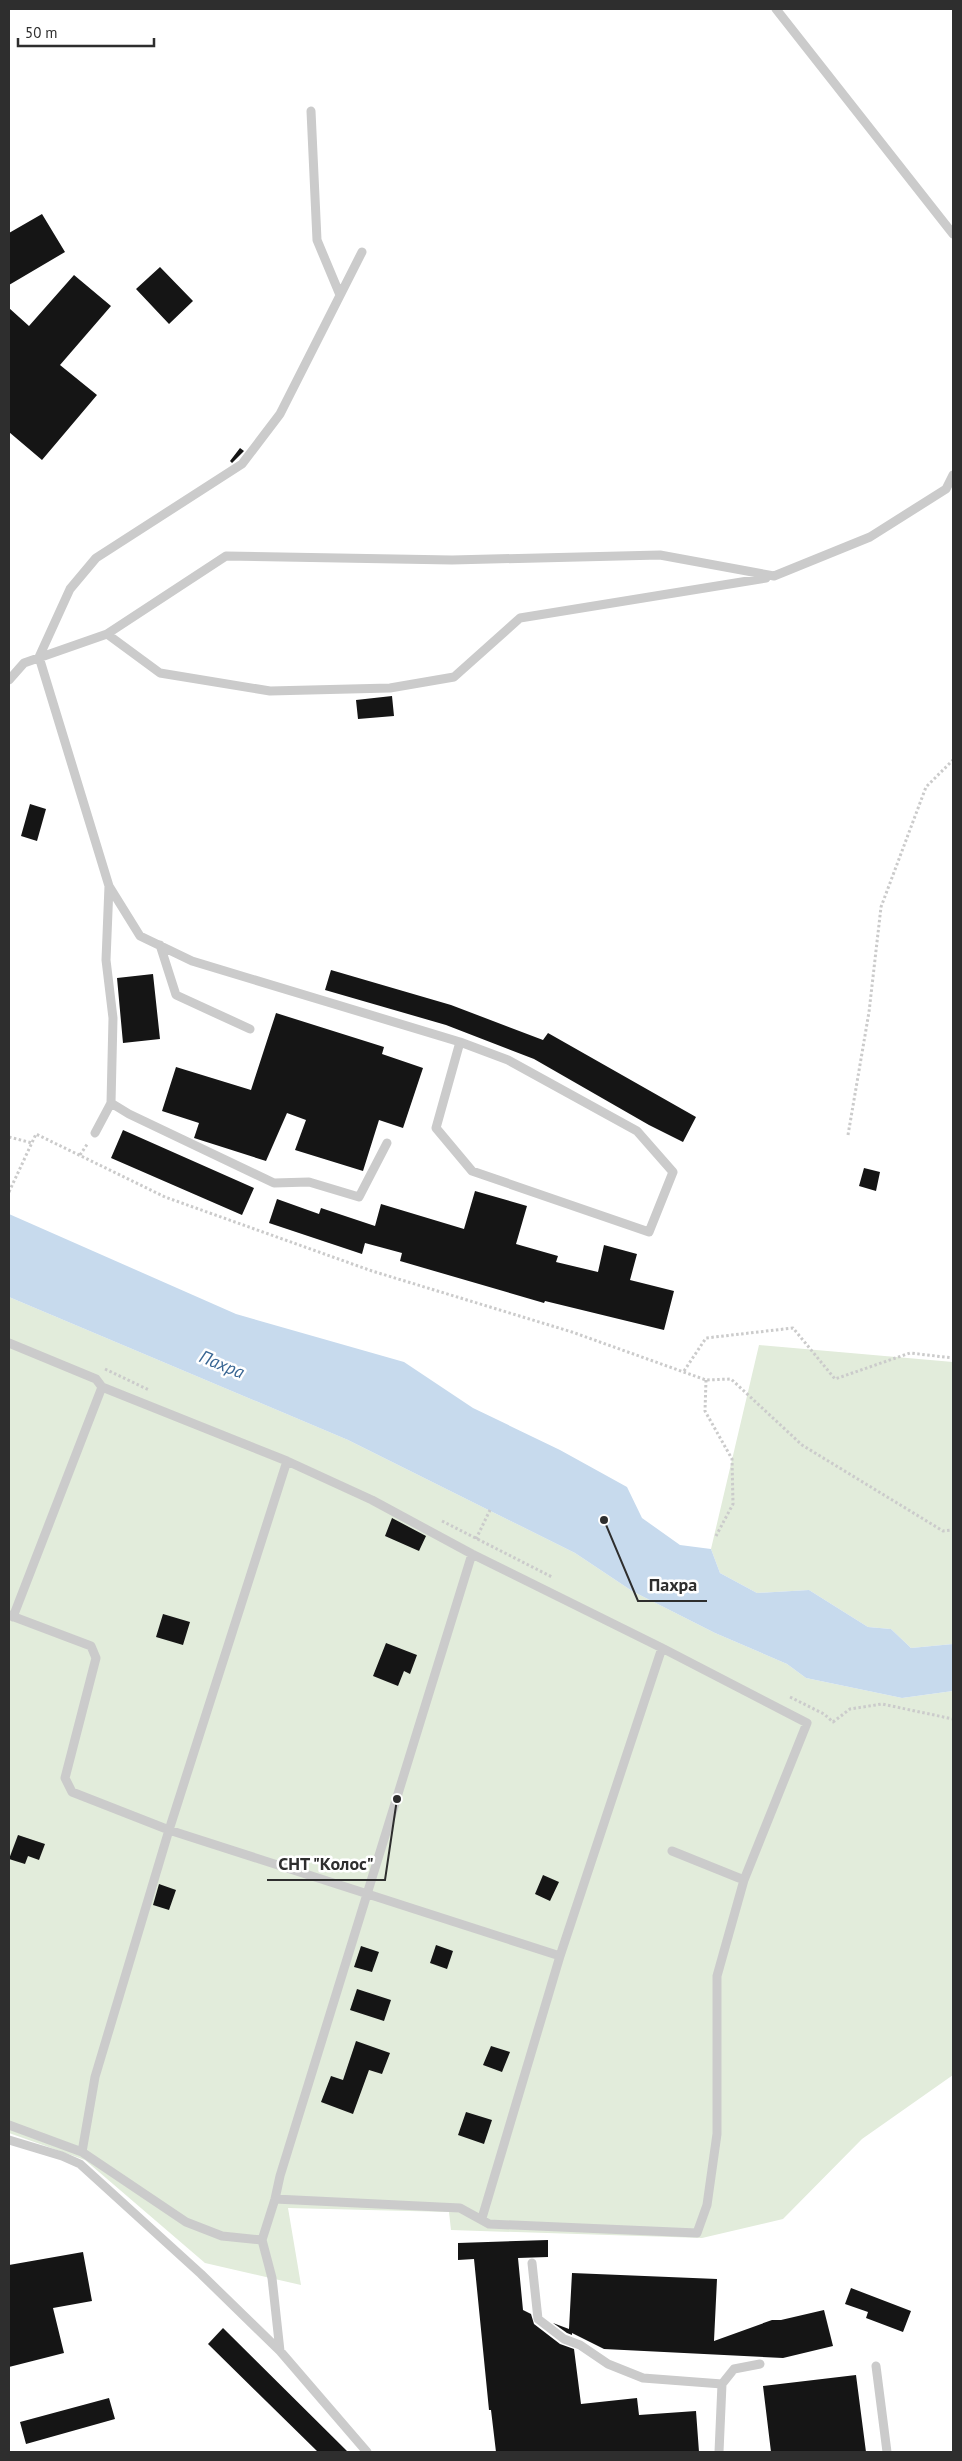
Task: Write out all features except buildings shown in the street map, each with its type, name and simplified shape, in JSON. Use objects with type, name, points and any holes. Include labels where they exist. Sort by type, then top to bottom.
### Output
[{"type":"lane","points":[[776,9],[953,234]]},
{"type":"lane","points":[[311,110],[317,240],[340,295]]},
{"type":"lane","points":[[362,252],[280,414],[242,464],[96,558],[70,589],[39,657],[109,886],[140,936],[192,961],[460,1042],[508,1060],[637,1131],[673,1172],[649,1232],[472,1171],[436,1128],[460,1042]]},
{"type":"lane","points":[[107,634],[160,673],[270,691],[390,688],[454,677],[520,618],[774,576],[870,537],[946,489],[953,475]]},
{"type":"lane","points":[[9,680],[24,663],[107,634],[226,556],[452,560],[660,555],[774,576]]},
{"type":"lane","points":[[95,1133],[111,1103],[113,1018],[106,960],[109,886]]},
{"type":"lane","points":[[160,946],[176,994],[250,1029]]},
{"type":"lane","points":[[111,1103],[129,1114],[274,1183],[309,1182],[359,1196],[387,1143]]},
{"type":"lane","points":[[9,1344],[96,1379],[102,1387],[287,1461],[372,1500],[472,1554],[662,1648],[807,1723],[744,1880],[717,1976],[717,2134],[707,2205],[698,2233],[489,2224],[482,2218],[460,2208],[275,2199]]},
{"type":"lane","points":[[102,1387],[11,1616],[91,1646],[96,1658],[66,1778],[72,1792],[169,1830],[560,1956]]},
{"type":"lane","points":[[82,2152],[94,2077],[169,1830],[287,1461]]},
{"type":"lane","points":[[280,2351],[272,2278],[262,2240],[280,2176],[472,1554]]},
{"type":"lane","points":[[482,2218],[560,1956],[662,1648]]},
{"type":"lane","points":[[672,1851],[744,1880]]},
{"type":"lane","points":[[9,2126],[82,2152],[186,2222],[222,2236],[262,2240]]},
{"type":"lane","points":[[9,2140],[62,2156],[80,2164],[201,2274],[280,2351],[367,2452]]},
{"type":"lane","points":[[532,2263],[538,2319],[564,2339],[580,2345],[608,2364],[643,2378],[722,2384]]},
{"type":"lane","points":[[719,2452],[722,2384],[734,2369],[760,2364]]},
{"type":"lane","points":[[876,2366],[887,2452]]},
{"type":"path","points":[[848,1135],[869,1012],[881,907],[926,787],[953,760]]},
{"type":"path","points":[[9,1192],[36,1134],[165,1197],[372,1271],[572,1332],[706,1380],[731,1379],[802,1445],[943,1531],[953,1530]]},
{"type":"path","points":[[9,1137],[32,1143]]},
{"type":"path","points":[[684,1371],[706,1338],[793,1328],[835,1379],[910,1353],[953,1358]]},
{"type":"path","points":[[706,1380],[706,1411],[732,1459],[733,1504],[716,1536]]},
{"type":"path","points":[[477,1537],[490,1510]]},
{"type":"path","points":[[833,1722],[850,1709],[882,1704],[953,1719]]},
{"type":"green space","points":[[9,1297],[348,1440],[575,1553],[632,1591],[715,1633],[787,1664],[806,1678],[902,1698],[953,1691],[953,2075],[862,2139],[783,2219],[702,2238],[451,2230],[449,2212],[288,2208],[301,2285],[205,2263],[85,2160],[9,2133]]},
{"type":"green space","points":[[759,1345],[953,1362],[953,1644],[911,1648],[891,1629],[868,1627],[809,1590],[757,1593],[720,1573],[711,1549]]},
{"type":"water","points":[[9,1214],[236,1314],[404,1362],[473,1408],[560,1450],[627,1487],[642,1518],[680,1545],[711,1549],[720,1573],[757,1593],[809,1590],[868,1627],[891,1629],[911,1648],[953,1644],[953,1691],[902,1698],[806,1678],[787,1664],[715,1633],[632,1591],[575,1553],[348,1440],[9,1297]]},
{"type":"place","name":"Пахра","points":[[604,1520]]},
{"type":"place","name":"СНТ \"Колос\"","points":[[397,1799]]}]
